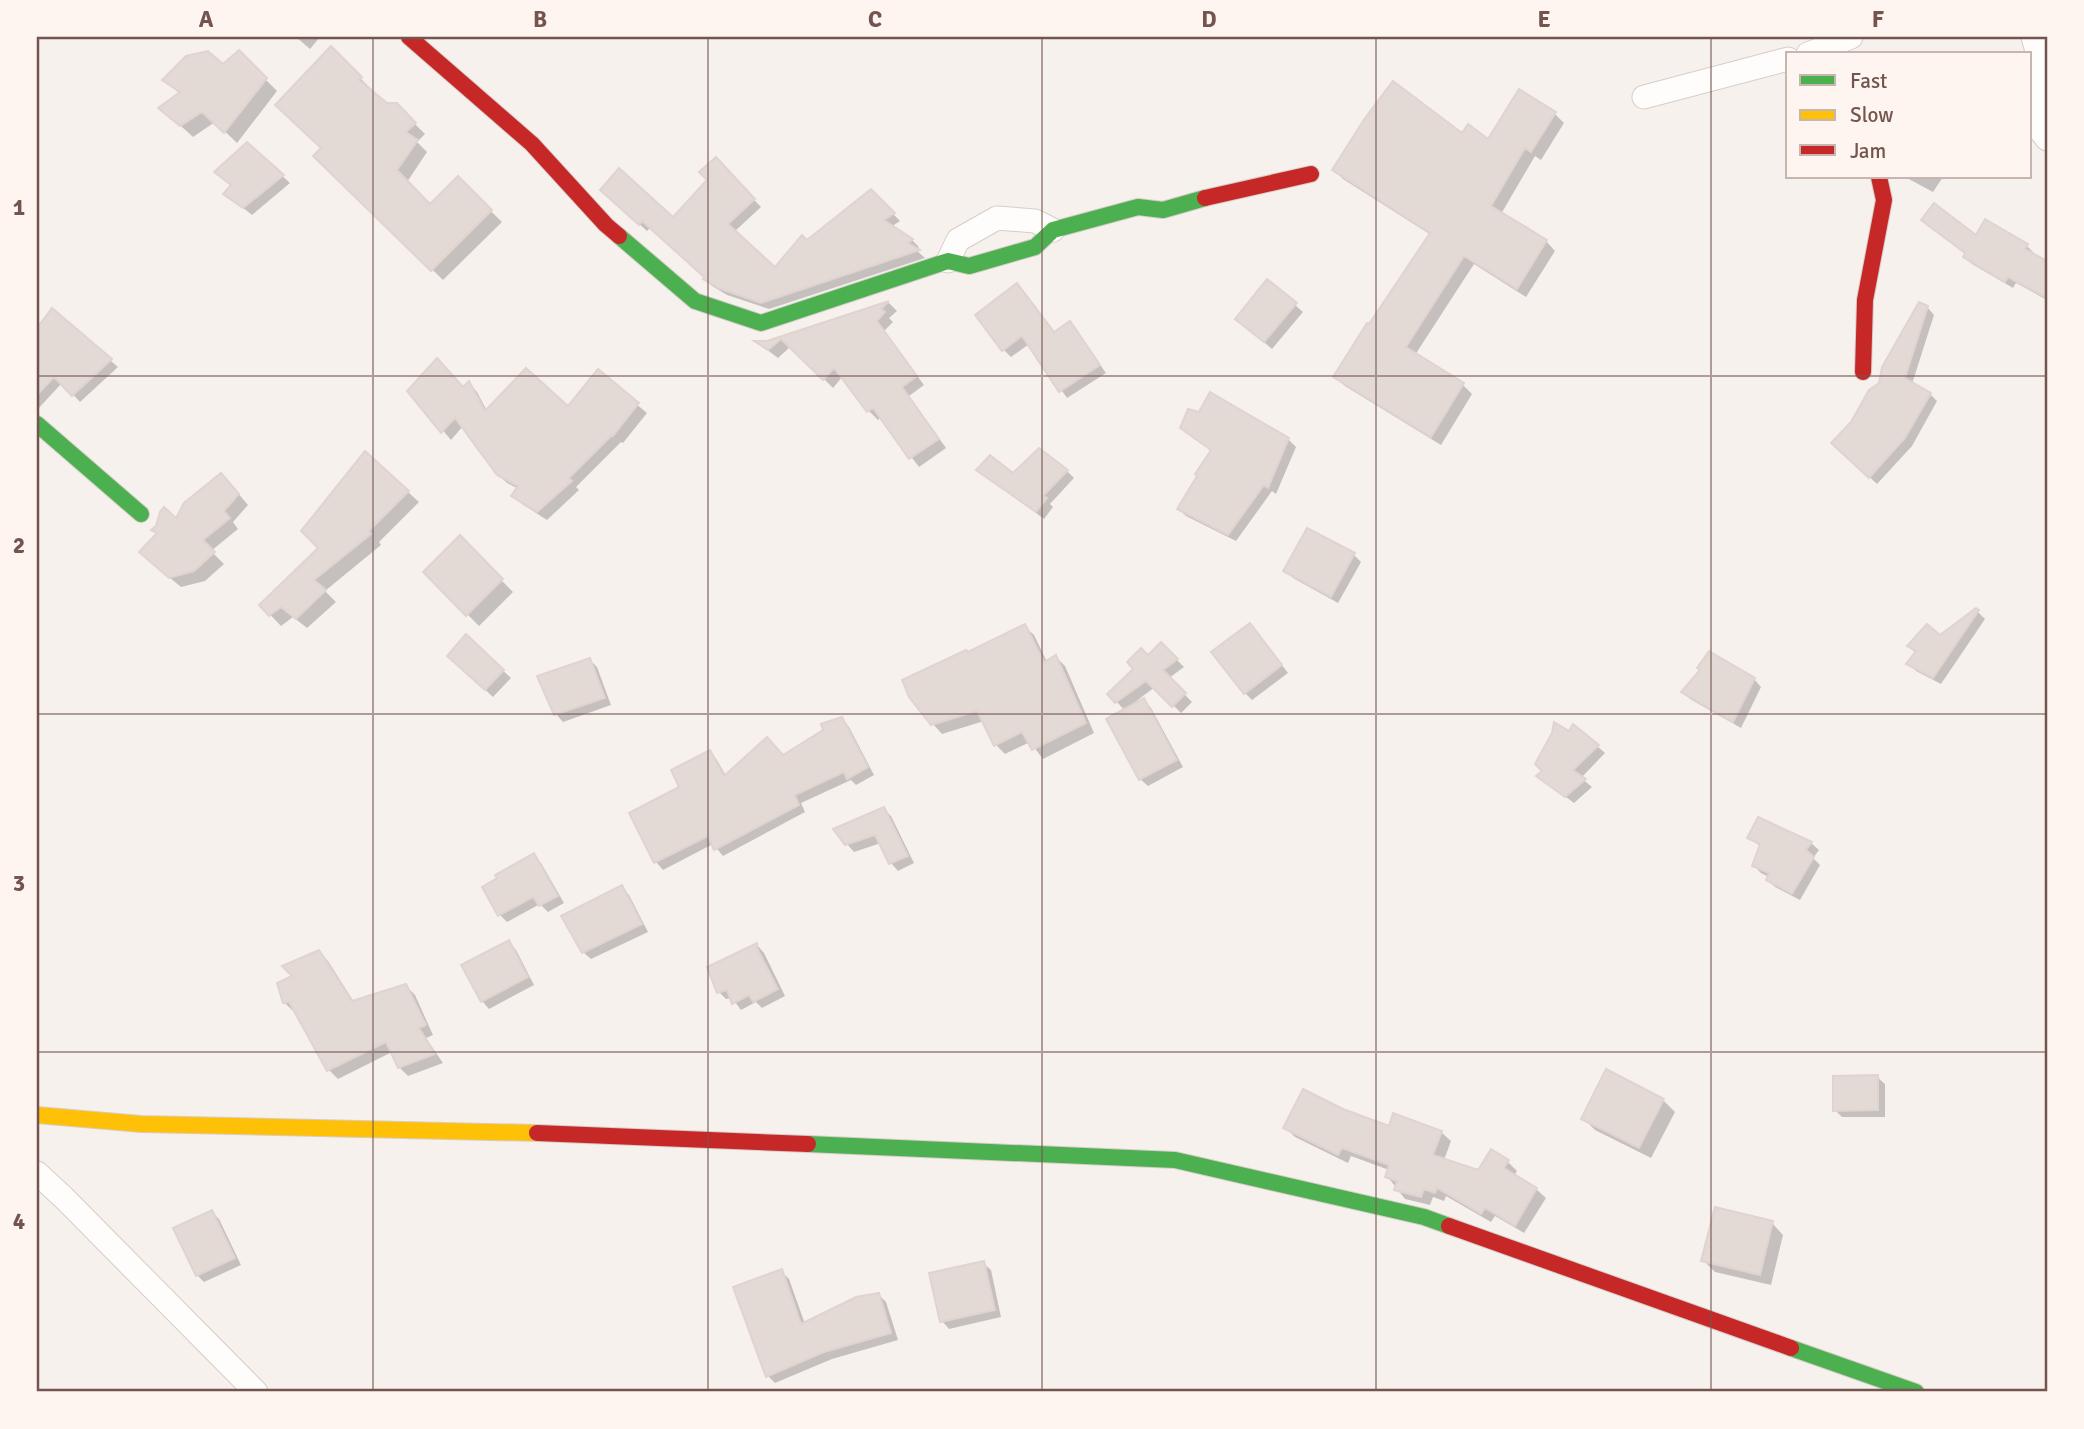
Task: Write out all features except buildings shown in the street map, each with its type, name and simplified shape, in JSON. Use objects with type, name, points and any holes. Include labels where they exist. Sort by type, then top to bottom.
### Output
[{"type":"street","points":[[409,37],[533,144],[606,225],[695,300],[761,323],[948,261],[968,266],[1035,247],[1053,230],[1138,207],[1163,210],[1228,192],[1311,174]]},
{"type":"street","points":[[1813,52],[1851,37]]},
{"type":"street","points":[[2033,37],[2044,76],[2036,125],[2047,139]]},
{"type":"street","points":[[1644,97],[1786,61]]},
{"type":"street","points":[[1863,372],[1865,300],[1884,200],[1879,178]]},
{"type":"street","points":[[948,261],[958,240],[997,218],[1035,220],[1053,230]]},
{"type":"street","points":[[37,424],[141,514]]},
{"type":"street","points":[[37,1115],[141,1124],[576,1134],[1175,1160],[1423,1217],[1916,1392]]},
{"type":"street","points":[[37,1173],[256,1392]]},
{"type":"traffic: fast","points":[[619,236],[695,301],[761,323],[948,261],[969,266],[1035,247],[1053,230],[1138,207],[1163,210],[1205,198]]},
{"type":"traffic: fast","points":[[37,424],[141,514]]},
{"type":"traffic: fast","points":[[808,1144],[1175,1160],[1424,1217],[1449,1226]]},
{"type":"traffic: fast","points":[[1791,1348],[1916,1392]]},
{"type":"traffic: slow","points":[[37,1115],[141,1124],[537,1133]]},
{"type":"traffic: jam","points":[[409,37],[532,144],[619,236]]},
{"type":"traffic: jam","points":[[1205,198],[1311,174]]},
{"type":"traffic: jam","points":[[1863,372],[1865,300],[1884,200],[1879,178]]},
{"type":"traffic: jam","points":[[537,1133],[808,1144]]},
{"type":"traffic: jam","points":[[1449,1226],[1791,1348]]}]
